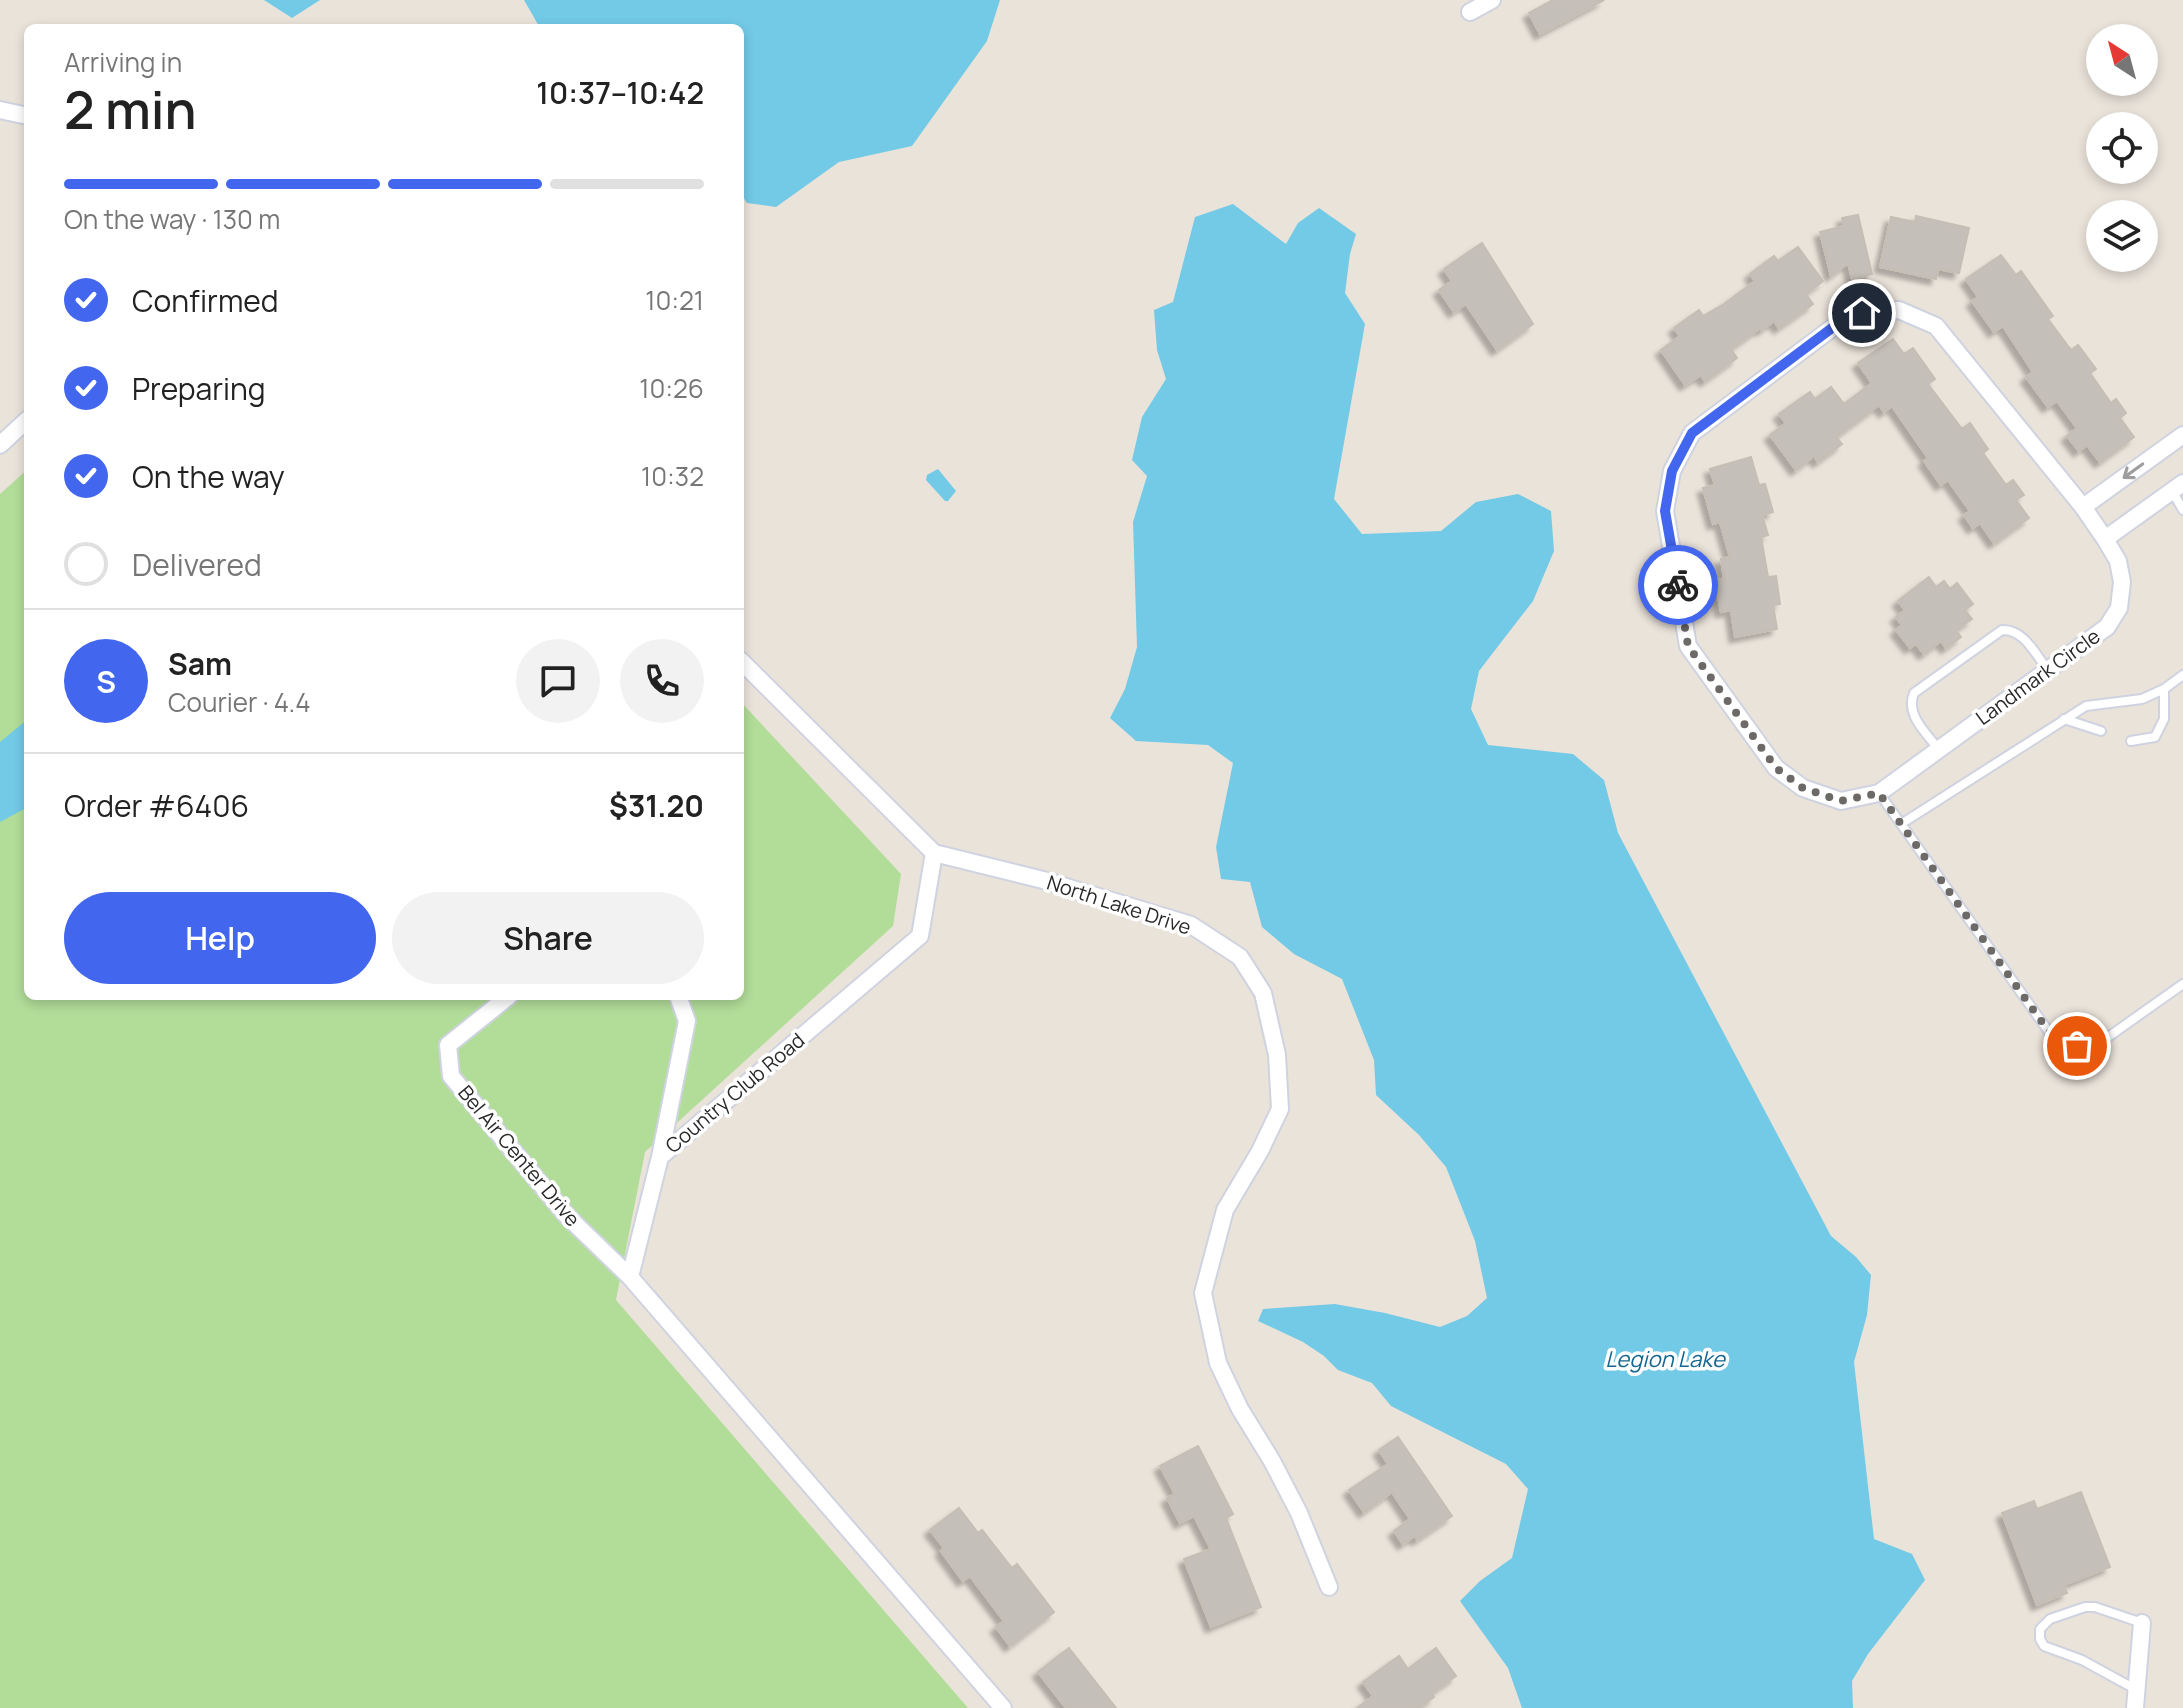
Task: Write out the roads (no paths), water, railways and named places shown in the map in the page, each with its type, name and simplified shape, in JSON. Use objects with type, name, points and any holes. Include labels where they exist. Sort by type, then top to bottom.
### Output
[{"type":"street","points":[[1470,12],[1492,0]]},
{"type":"street","points":[[0,110],[24,115]]},
{"type":"street","name":"Landmark Circle","points":[[1899,310],[1936,326],[2083,507],[2105,539],[2118,561],[2122,582],[2119,608],[2107,627],[1879,793],[1841,801],[1803,788],[1776,768],[1688,646],[1665,511],[1672,471],[1692,433],[1832,328],[1862,313],[1899,310]]},
{"type":"street","points":[[0,445],[24,423]]},
{"type":"street","points":[[2083,507],[2183,435]]},
{"type":"street","points":[[2105,539],[2178,487]]},
{"type":"street","points":[[744,664],[934,853]]},
{"type":"street","name":"Country Club Road","points":[[630,1277],[660,1157],[920,936],[934,853]]},
{"type":"street","name":"North Lake Drive","points":[[934,853],[1043,880],[1191,925],[1240,957],[1263,993],[1277,1055],[1280,1109],[1260,1151],[1225,1210],[1203,1293],[1218,1363],[1240,1409],[1299,1513],[1329,1587]]},
{"type":"street","name":"Bel Air Center Drive","points":[[504,1000],[448,1045],[451,1076],[567,1216],[630,1277]]},
{"type":"street","points":[[660,1157],[687,1021],[679,1000]]},
{"type":"street","points":[[630,1277],[1003,1708]]},
{"type":"street","points":[[2135,1708],[2142,1623]]},
{"type":"lane","points":[[2178,487],[2183,510]]},
{"type":"lane","points":[[1938,749],[1910,711],[1914,693],[2002,630],[2012,630],[2021,635],[2048,670]]},
{"type":"lane","points":[[1901,824],[2086,706],[2142,699],[2164,689],[2183,675]]},
{"type":"lane","points":[[2131,741],[2155,737],[2164,719],[2164,689]]},
{"type":"lane","points":[[2064,719],[2101,731]]},
{"type":"lane","points":[[1879,793],[2059,1046],[2094,1047],[2183,984]]},
{"type":"lane","points":[[2135,1689],[2082,1660],[2044,1646],[2040,1629],[2050,1619],[2085,1607],[2095,1607],[2142,1623]]},
{"type":"water","points":[[264,0],[320,0],[292,18]]},
{"type":"water","points":[[524,0],[1000,0],[987,41],[912,146],[839,162],[776,207],[747,203],[744,198],[744,24],[538,24]]},
{"type":"water","name":"Legion Lake","points":[[1233,204],[1286,244],[1298,223],[1319,208],[1356,234],[1345,293],[1365,324],[1334,499],[1362,534],[1441,531],[1476,502],[1518,494],[1551,511],[1554,551],[1533,601],[1479,671],[1471,709],[1488,745],[1573,754],[1604,780],[1618,833],[1831,1236],[1856,1257],[1871,1275],[1867,1315],[1854,1362],[1874,1539],[1912,1554],[1925,1580],[1868,1654],[1852,1681],[1853,1708],[1522,1708],[1508,1668],[1460,1601],[1480,1581],[1512,1558],[1528,1489],[1506,1464],[1391,1406],[1372,1383],[1338,1370],[1303,1342],[1258,1321],[1263,1309],[1335,1304],[1440,1327],[1467,1316],[1487,1298],[1475,1241],[1446,1167],[1419,1135],[1376,1095],[1374,1060],[1342,979],[1294,954],[1262,927],[1250,882],[1221,879],[1216,847],[1233,763],[1208,745],[1136,741],[1110,718],[1125,689],[1137,647],[1133,522],[1147,476],[1132,460],[1142,417],[1166,379],[1157,350],[1154,310],[1173,302],[1195,217]]},
{"type":"water","points":[[938,469],[956,491],[948,501],[926,480],[927,475]]},
{"type":"water","points":[[24,722],[24,809],[0,822],[0,742]]}]
